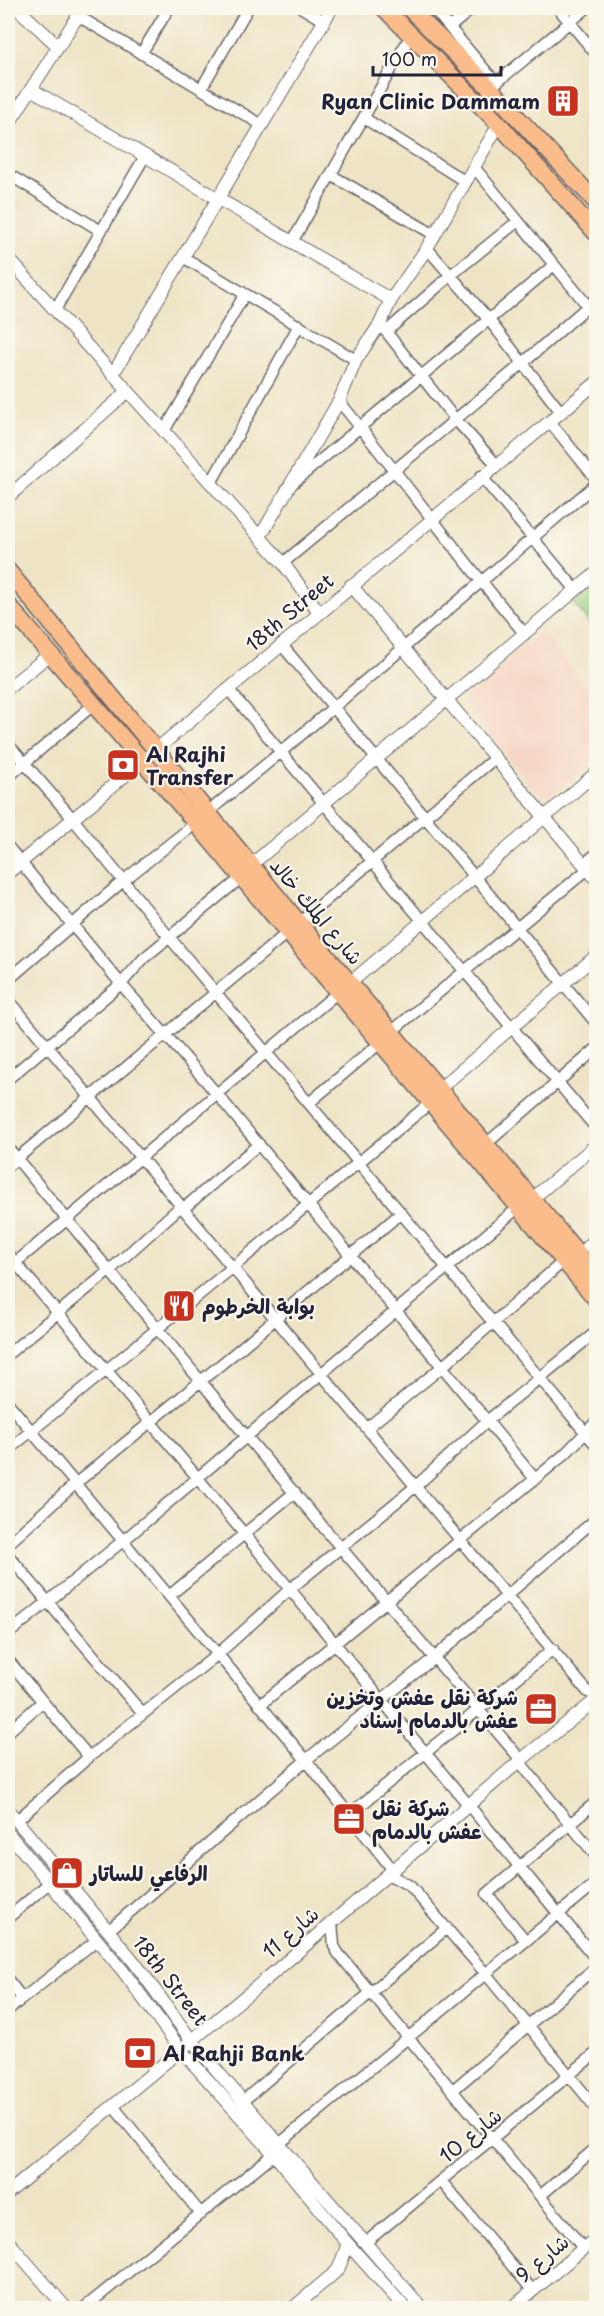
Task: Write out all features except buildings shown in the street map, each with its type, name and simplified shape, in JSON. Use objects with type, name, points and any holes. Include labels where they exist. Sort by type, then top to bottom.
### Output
[{"type":"main road","points":[[384,8],[499,124],[597,233]]},
{"type":"main road","points":[[409,8],[493,85],[593,191]]},
{"type":"main road","name":"شارع الملك خالد","points":[[8,571],[156,748],[240,878],[293,928],[344,988],[571,1257],[597,1299]]},
{"type":"main road","name":"شارع الملك خالد","points":[[8,605],[141,761],[251,865],[293,928]]},
{"type":"main road","name":"شارع الملك خالد","points":[[434,1096],[486,1144],[526,1203]]},
{"type":"main road","name":"شارع الملك خالد","points":[[571,1257],[597,1275]]},
{"type":"street","points":[[8,13],[15,8],[58,46]]},
{"type":"street","points":[[141,54],[169,8]]},
{"type":"street","points":[[201,89],[248,8]]},
{"type":"street","points":[[302,8],[324,21]]},
{"type":"street","points":[[113,374],[332,8]]},
{"type":"street","points":[[434,8],[493,85],[587,8]]},
{"type":"street","points":[[450,27],[473,8]]},
{"type":"street","points":[[558,8],[597,54]]},
{"type":"street","points":[[8,125],[80,12],[141,54],[262,124]]},
{"type":"street","points":[[292,242],[411,35]]},
{"type":"street","points":[[31,89],[392,300]]},
{"type":"street","points":[[364,118],[466,182]]},
{"type":"street","points":[[383,328],[392,300],[435,235],[499,124]]},
{"type":"street","points":[[55,310],[145,156]]},
{"type":"street","points":[[474,167],[554,265],[592,303],[597,316]]},
{"type":"street","points":[[8,174],[101,231]]},
{"type":"street","points":[[331,175],[435,235]]},
{"type":"street","points":[[260,537],[339,401],[356,360],[383,328],[518,221]]},
{"type":"street","points":[[427,248],[489,320],[561,412]]},
{"type":"street","points":[[183,257],[356,360]]},
{"type":"street","points":[[8,258],[283,563],[319,612]]},
{"type":"street","points":[[290,486],[554,265]]},
{"type":"street","points":[[164,431],[245,294]]},
{"type":"street","points":[[283,563],[592,303]]},
{"type":"street","points":[[211,483],[299,326]]},
{"type":"street","points":[[383,328],[420,377],[496,464]]},
{"type":"street","name":"18th Street","points":[[8,873],[481,476],[597,383]]},
{"type":"street","points":[[8,496],[128,391]]},
{"type":"street","points":[[339,401],[481,582],[525,634]]},
{"type":"street","points":[[550,422],[597,479]]},
{"type":"street","points":[[481,476],[576,590]]},
{"type":"street","points":[[8,980],[597,484]]},
{"type":"street","points":[[251,865],[597,573]]},
{"type":"street","points":[[351,585],[597,879]]},
{"type":"street","points":[[281,644],[597,1023]]},
{"type":"street","points":[[8,688],[49,655]]},
{"type":"street","points":[[228,689],[597,1128]]},
{"type":"street","points":[[8,777],[93,705]]},
{"type":"street","points":[[8,744],[492,1323],[597,1445]]},
{"type":"street","points":[[12,1162],[495,758]]},
{"type":"street","points":[[597,773],[217,1094],[66,1219],[10,1262],[57,1313],[196,1477],[597,1959]]},
{"type":"street","points":[[8,847],[121,984],[166,1033],[259,1144],[395,1312],[535,1479]]},
{"type":"street","points":[[309,1103],[517,928],[597,854]]},
{"type":"street","points":[[8,1079],[121,984],[144,958],[240,878]]},
{"type":"street","points":[[8,1450],[232,1268],[597,956]]},
{"type":"street","points":[[8,999],[588,1692],[597,1695]]},
{"type":"street","points":[[486,1144],[597,1050]]},
{"type":"street","points":[[8,1354],[259,1144]]},
{"type":"street","points":[[8,1634],[597,1145]]},
{"type":"street","points":[[8,1148],[12,1162],[66,1219],[158,1328],[246,1436],[480,1710],[597,1856]]},
{"type":"street","points":[[8,1544],[75,1484],[401,1213]]},
{"type":"street","points":[[367,1428],[571,1257],[597,1238]]},
{"type":"street","points":[[16,1821],[89,1757],[218,1654],[289,1590],[416,1486],[487,1420],[597,1332]]},
{"type":"street","points":[[8,1403],[350,1814],[390,1872],[410,1886],[447,1928],[597,2108]]},
{"type":"street","points":[[261,1705],[565,1454],[597,1422]]},
{"type":"street","points":[[169,1596],[295,1491]]},
{"type":"street","points":[[108,1931],[306,1760],[434,1658],[597,1519]]},
{"type":"street","points":[[8,1555],[144,1714]]},
{"type":"street","points":[[350,1814],[553,1649]]},
{"type":"street","points":[[8,1660],[89,1757]]},
{"type":"street","name":"شارع 11","points":[[8,2193],[192,2041],[520,1760],[597,1700]]},
{"type":"street","points":[[8,1731],[42,1702]]},
{"type":"street","points":[[526,1941],[487,1894],[597,1802]]},
{"type":"street","name":"18th Street","points":[[8,1810],[108,1931],[192,2041],[244,2100],[277,2149],[422,2308]]},
{"type":"street","points":[[8,1833],[137,1990],[180,2050],[277,2149],[348,2244],[405,2308]]},
{"type":"street","points":[[8,1918],[49,1883]]},
{"type":"street","points":[[84,2308],[201,2214],[597,1883]]},
{"type":"street","points":[[332,1922],[334,1946],[584,2249]]},
{"type":"street","points":[[244,2100],[447,1928]]},
{"type":"street","points":[[8,2010],[97,1940]]},
{"type":"street","points":[[453,2090],[597,1967]]},
{"type":"street","points":[[8,1980],[22,1998]]},
{"type":"street","name":"شارع 10","points":[[365,2243],[597,2053]]},
{"type":"street","points":[[113,2106],[201,2214]]},
{"type":"street","points":[[540,2196],[597,2148]]},
{"type":"street","points":[[441,2181],[533,2291]]},
{"type":"street","name":"شارع 9","points":[[512,2308],[597,2238]]},
{"type":"street","points":[[8,2241],[66,2308]]},
{"type":"street","points":[[293,2308],[338,2270],[348,2244]]},
{"type":"shaded area","points":[[541,632],[596,698],[596,758],[550,797],[537,794],[463,701],[465,696]]},
{"type":"green space","points":[[596,584],[596,631],[574,603]]},
{"type":"place","name":"Ryan Clinic Dammam","points":[[563,101]]},
{"type":"place","name":"Al Rajhi Transfer","points":[[123,765]]},
{"type":"place","name":"بوابة الخرطوم","points":[[179,1306]]},
{"type":"place","name":"شركة نقل عفش وتخزين عفش بالدمام إسناد","points":[[541,1709]]},
{"type":"place","name":"شركة نقل عفش بالدمام","points":[[349,1819]]},
{"type":"place","name":"الرفاعي للساتار","points":[[67,1873]]},
{"type":"place","name":"Al Rahji Bank","points":[[140,2053]]}]
